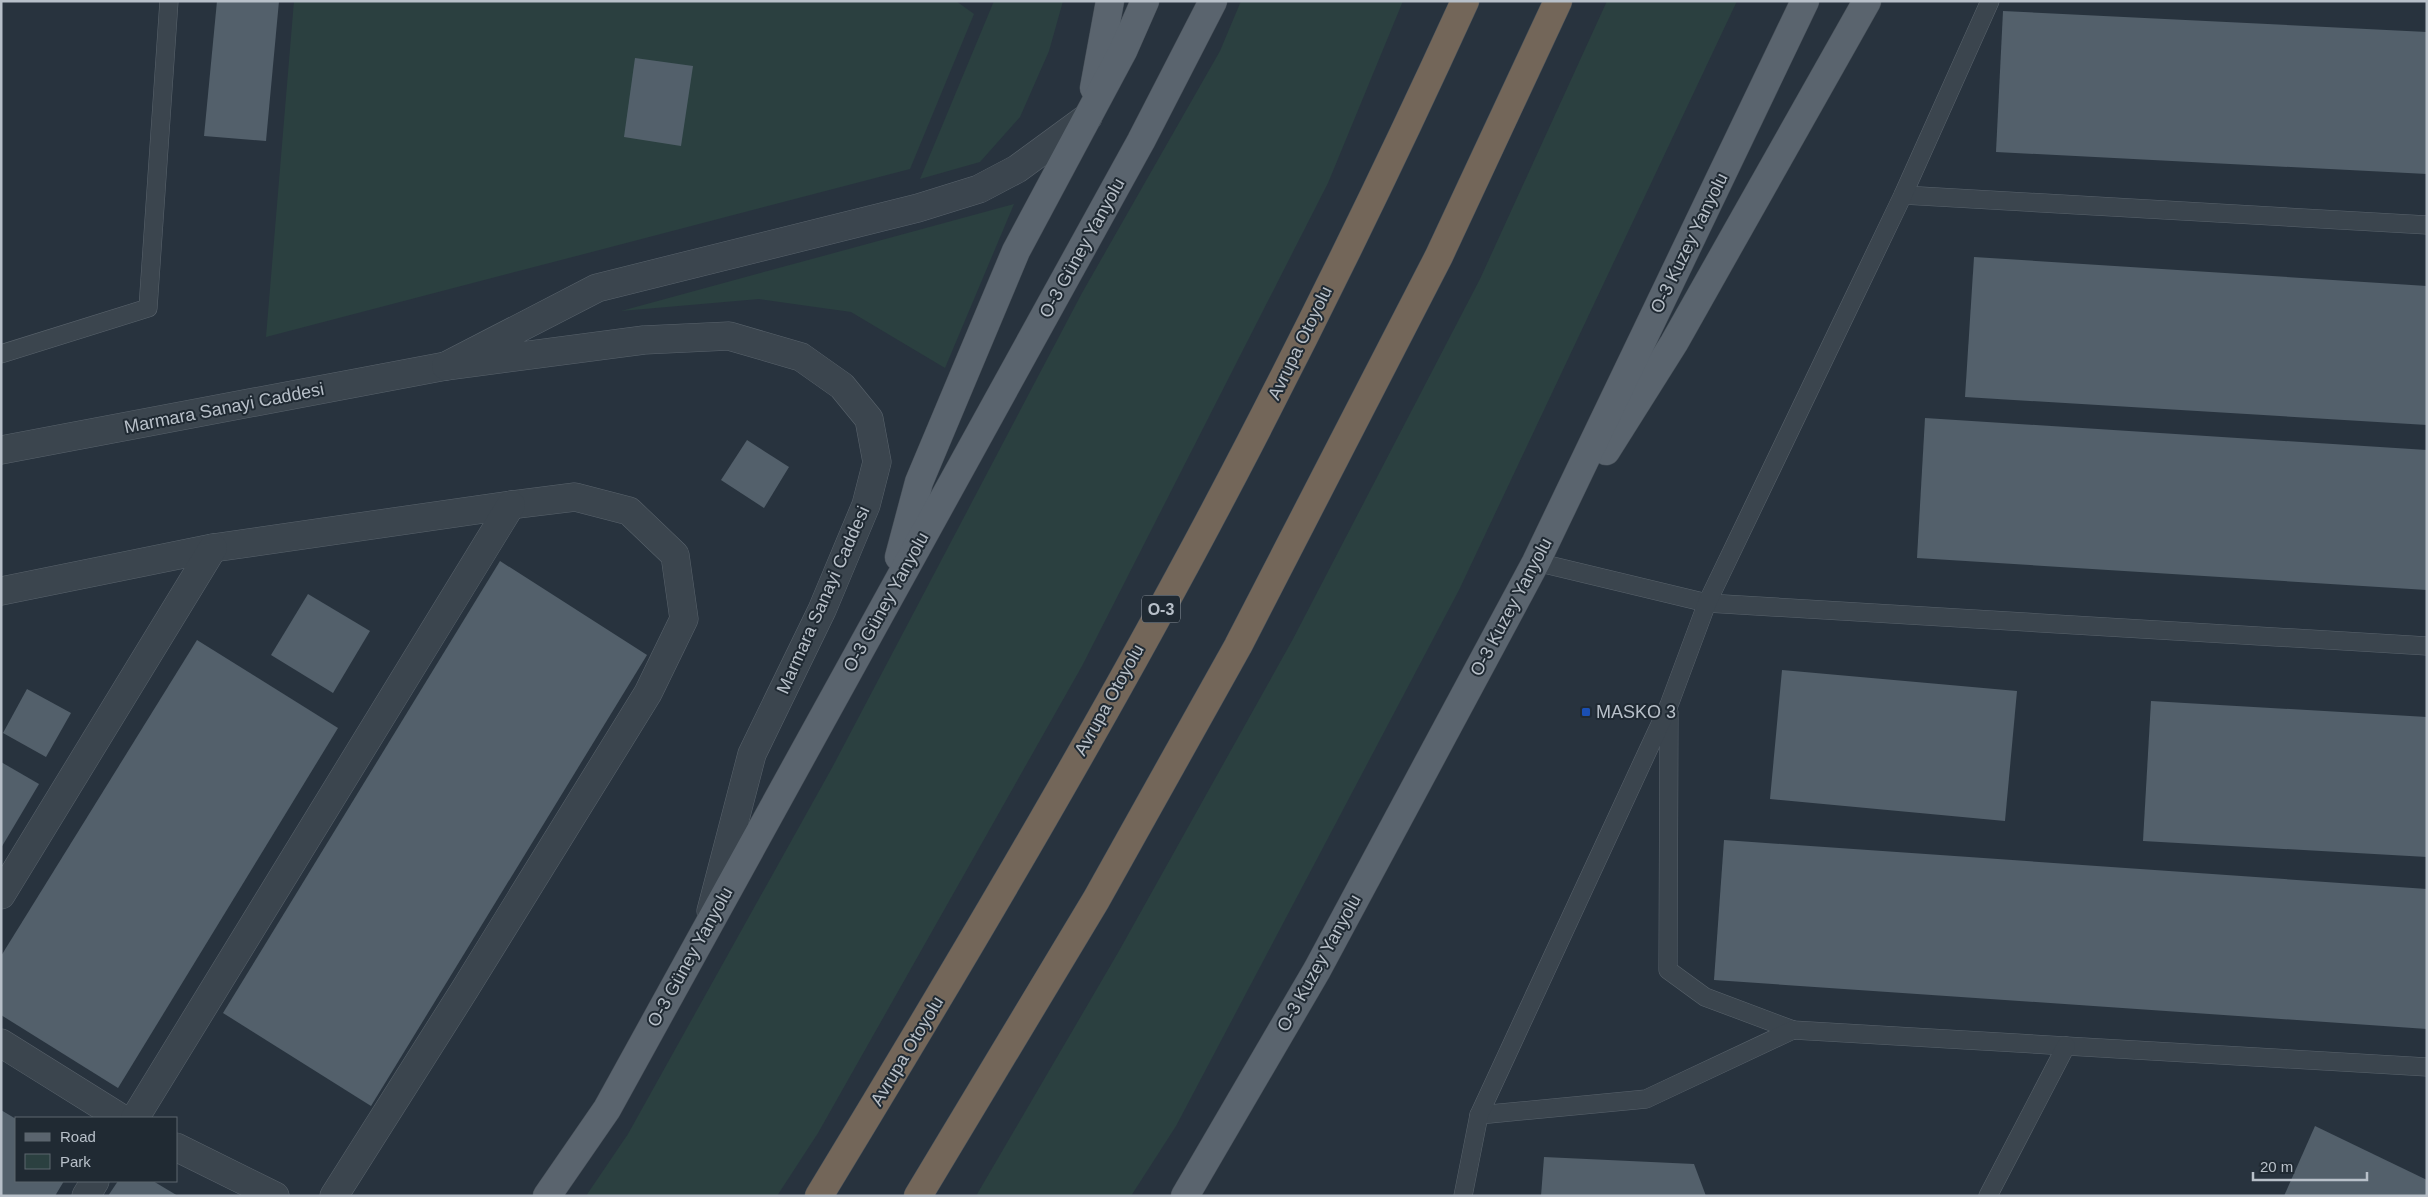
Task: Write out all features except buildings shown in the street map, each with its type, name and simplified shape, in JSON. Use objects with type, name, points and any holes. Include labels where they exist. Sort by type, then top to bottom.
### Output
[{"type":"highway","name":"Avrupa Otoyolu","points":[[819,1196],[915,1038],[1021,857],[1168,595],[1254,435],[1411,118],[1465,1]]},
{"type":"highway","points":[[918,1196],[1096,900],[1238,646],[1440,256],[1558,1]]},
{"type":"main road","points":[[1088,117],[1110,1]]},
{"type":"main road","points":[[890,595],[922,473],[1016,252],[1123,51],[1145,1]]},
{"type":"main road","name":"O-3 Güney Yanyolu","points":[[547,1196],[607,1109],[1141,141],[1213,1]]},
{"type":"main road","name":"O-3 Kuzey Yanyolu","points":[[1185,1196],[1317,970],[1536,562],[1805,1]]},
{"type":"main road","points":[[1536,562],[1674,343],[1868,1]]},
{"type":"street","name":"Marmara Sanayi Caddesi","points":[[446,366],[597,288],[918,208],[979,189],[1018,169],[1088,117]]},
{"type":"street","name":"Marmara Sanayi Caddesi","points":[[1,450],[446,366],[644,340],[729,336],[801,357],[842,386],[869,419],[877,462],[866,505],[822,610],[752,754],[708,923]]},
{"type":"street","points":[[1,591],[213,548],[575,497],[629,511],[674,555],[684,620],[648,693],[465,989],[334,1196]]},
{"type":"street","points":[[137,1117],[510,505]]},
{"type":"street","points":[[1,895],[213,548]]},
{"type":"street","points":[[1,1043],[119,1117]]},
{"type":"street","points":[[178,1148],[275,1196]]},
{"type":"street","points":[[86,1196],[94,1182]]},
{"type":"lane","points":[[1,354],[148,308],[170,1]]},
{"type":"lane","points":[[1464,1196],[1479,1115],[1669,705],[1707,603],[1903,195],[1990,1]]},
{"type":"lane","points":[[1903,195],[2427,225]]},
{"type":"lane","points":[[1536,562],[1707,603],[2427,646]]},
{"type":"lane","points":[[1669,705],[1668,970],[1705,997],[1792,1030],[2427,1067]]},
{"type":"lane","points":[[1479,1115],[1646,1099],[1792,1030]]},
{"type":"lane","points":[[1988,1196],[2066,1046]]},
{"type":"green space","points":[[294,1],[956,1],[974,14],[910,169],[266,337]]},
{"type":"green space","points":[[994,1],[1063,1],[1049,51],[1020,117],[980,162],[920,179]]},
{"type":"green space","points":[[1241,1],[1403,1],[1328,183],[1082,666],[818,1133],[777,1196],[586,1196],[628,1134],[833,766],[1082,293],[1220,51]]},
{"type":"green space","points":[[1607,1],[1737,1],[1459,590],[1176,1126],[1131,1196],[976,1196],[1119,951],[1293,639],[1480,279]]},
{"type":"green space","points":[[1014,204],[945,368],[851,312],[759,299],[621,311]]},
{"type":"place","name":"MASKO 3","points":[[1586,712]]}]
